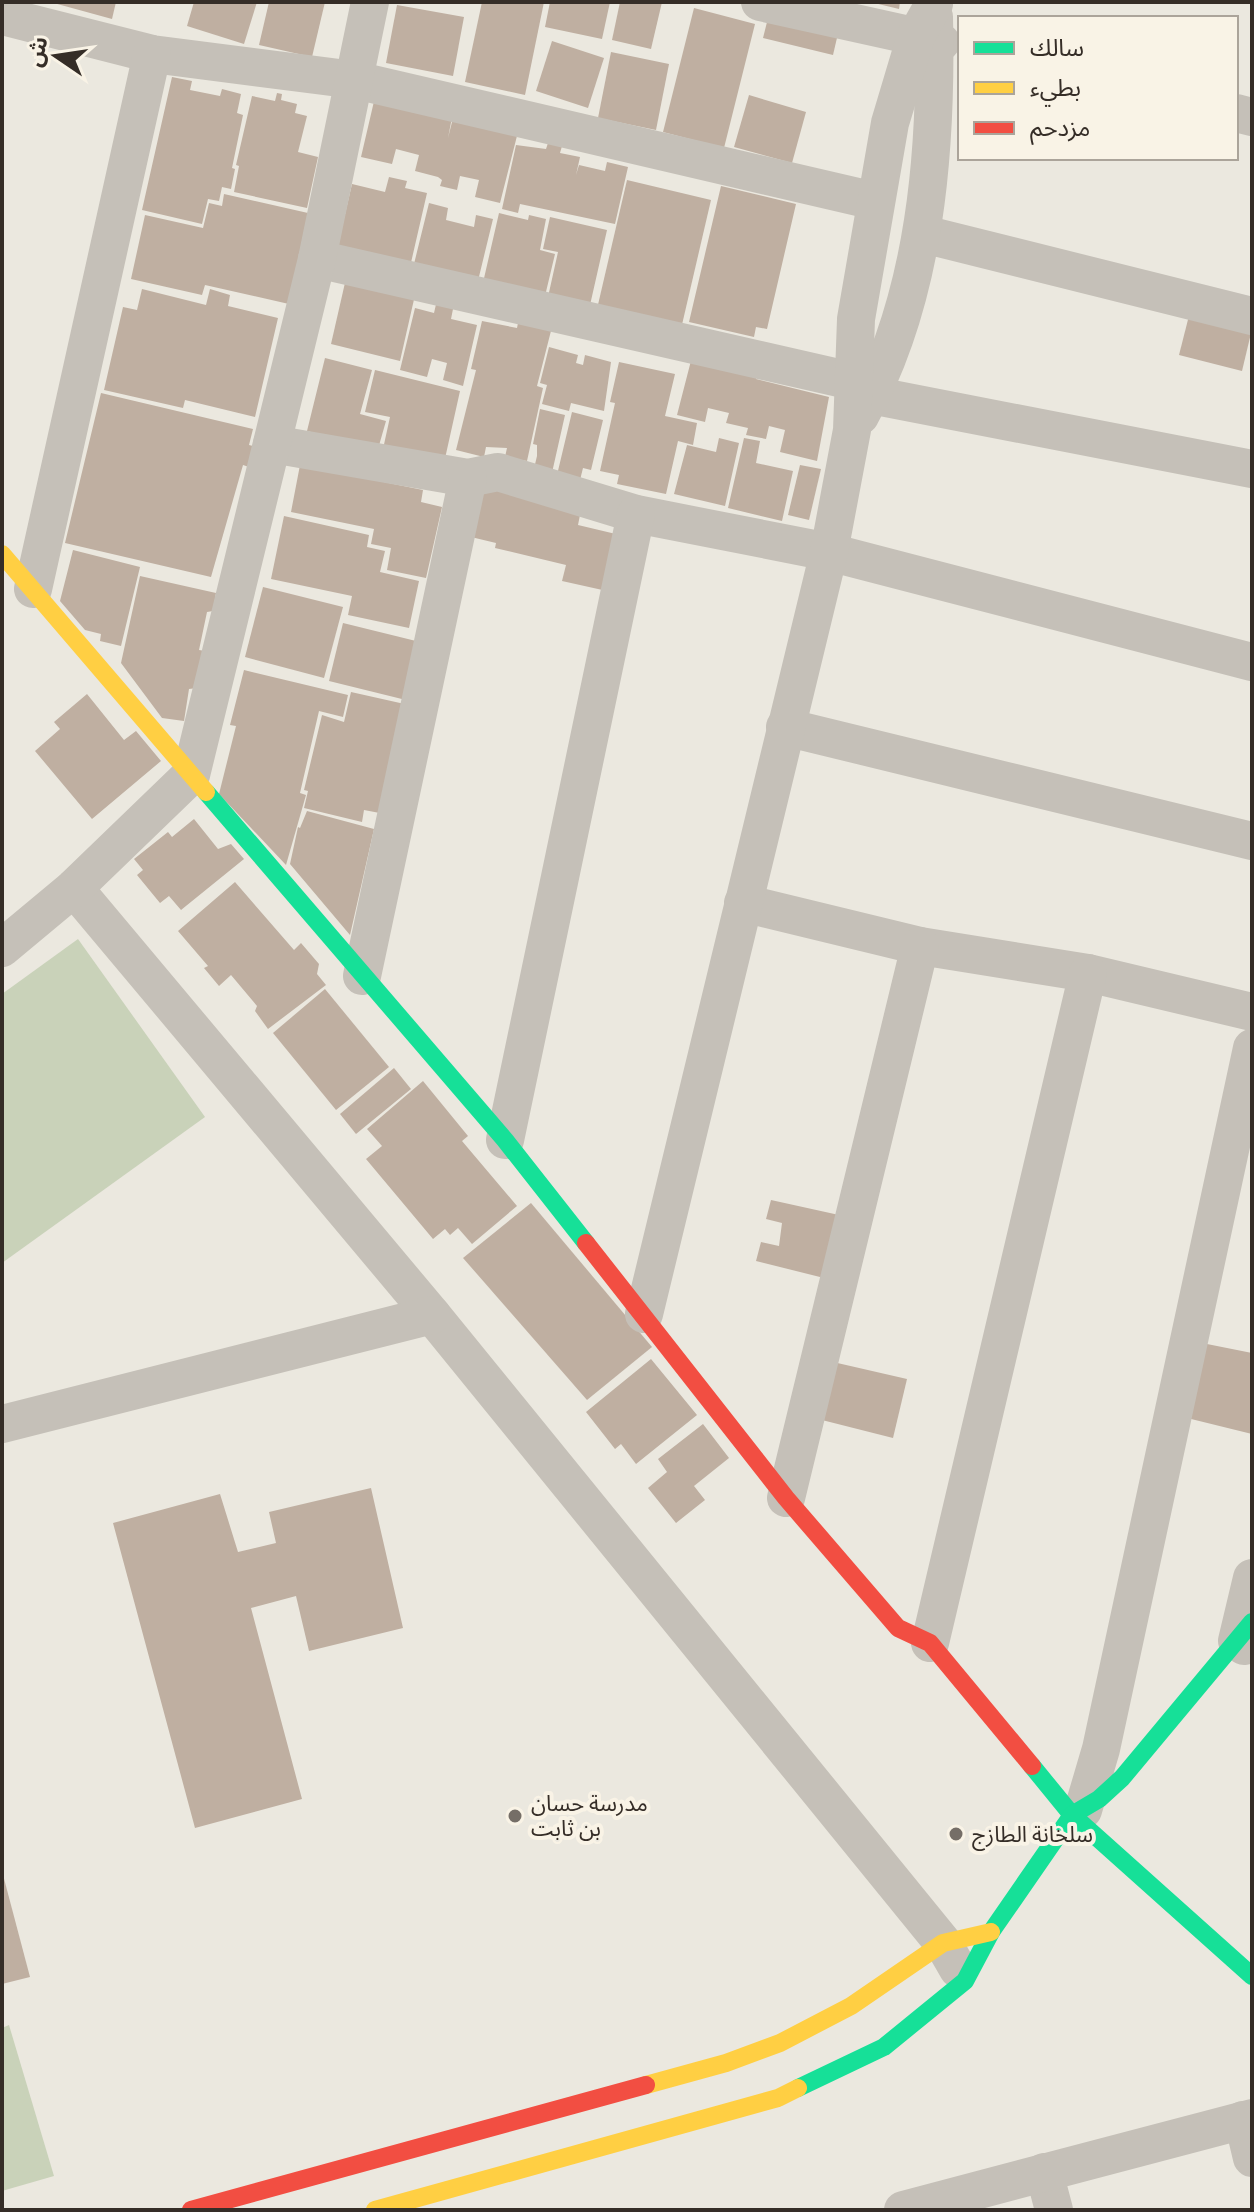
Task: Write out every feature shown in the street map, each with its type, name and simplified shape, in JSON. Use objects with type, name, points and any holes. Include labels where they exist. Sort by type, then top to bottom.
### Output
[{"type":"street","points":[[6,936],[74,888],[191,775],[317,259],[370,2]]},
{"type":"street","points":[[760,2],[936,26]]},
{"type":"street","points":[[2,16],[152,54],[355,80],[875,201]]},
{"type":"street","points":[[862,388],[856,319],[890,123],[936,26]]},
{"type":"street","points":[[644,1314],[829,552],[862,388],[895,331],[923,234],[936,26]]},
{"type":"street","points":[[33,589],[152,54]]},
{"type":"street","points":[[923,234],[1252,316]]},
{"type":"street","points":[[317,259],[862,388],[1252,469]]},
{"type":"street","points":[[272,444],[468,478],[498,472],[636,514],[829,552],[1252,662]]},
{"type":"street","points":[[362,976],[468,478]]},
{"type":"street","points":[[505,1140],[636,514]]},
{"type":"street","points":[[2,554],[505,1140],[786,1498],[898,1628],[930,1643],[1078,1813],[1252,1977]]},
{"type":"street","points":[[785,727],[1252,841]]},
{"type":"street","points":[[74,888],[432,1315],[943,1943],[965,1981]]},
{"type":"street","points":[[743,903],[920,946],[1088,973],[1252,1012]]},
{"type":"street","points":[[786,1498],[920,946]]},
{"type":"street","points":[[930,1643],[1088,973]]},
{"type":"street","points":[[1078,1813],[1101,1749],[1252,1048]]},
{"type":"street","points":[[2,1424],[432,1315]]},
{"type":"street","points":[[388,2208],[778,2098],[884,2047],[965,1981],[991,1932],[1078,1813],[1122,1778],[1247,1638],[1252,1578]]},
{"type":"street","points":[[191,2210],[726,2063],[780,2043],[851,2006],[943,1943],[991,1932]]},
{"type":"street","points":[[903,2210],[1247,2119],[1252,2158]]},
{"type":"street","points":[[1044,2172],[1054,2210]]},
{"type":"green space","points":[[78,939],[205,1117],[2,1263],[2,994]]},
{"type":"green space","points":[[9,2025],[54,2176],[2,2191],[2,2028]]},
{"type":"building","points":[[50,2],[116,2],[112,19]]},
{"type":"building","points":[[194,2],[257,2],[244,44],[187,26]]},
{"type":"building","points":[[269,2],[325,2],[312,57],[259,45]]},
{"type":"building","points":[[482,2],[544,2],[525,95],[465,82]]},
{"type":"building","points":[[550,2],[610,2],[602,39],[545,27]]},
{"type":"building","points":[[620,2],[662,2],[651,49],[612,40]]},
{"type":"building","points":[[772,2],[843,12],[833,55],[763,38]]},
{"type":"building","points":[[870,2],[900,2],[899,9]]},
{"type":"building","points":[[397,5],[464,17],[453,76],[386,63]]},
{"type":"building","points":[[694,8],[755,24],[724,148],[663,132]]},
{"type":"building","points":[[552,41],[604,58],[588,108],[536,91]]},
{"type":"building","points":[[611,52],[669,64],[656,130],[598,118]]},
{"type":"building","points":[[172,77],[192,81],[190,90],[220,96],[222,89],[241,94],[237,113],[243,115],[231,189],[222,187],[219,201],[208,199],[202,224],[142,210]]},
{"type":"building","points":[[277,93],[282,94],[281,100],[297,104],[295,113],[307,116],[298,152],[318,157],[307,208],[234,192],[239,166],[236,165],[252,96],[275,101]]},
{"type":"building","points":[[749,95],[806,112],[792,163],[734,147]]},
{"type":"building","points":[[375,97],[454,107],[448,138],[454,114],[520,124],[500,203],[475,197],[479,180],[460,176],[457,190],[440,186],[442,180],[438,177],[415,171],[419,155],[396,149],[392,164],[361,157]]},
{"type":"building","points":[[548,143],[562,146],[560,153],[580,157],[576,175],[579,165],[605,171],[607,162],[628,167],[615,224],[520,204],[518,213],[502,209],[516,145],[546,149]]},
{"type":"building","points":[[389,177],[407,181],[405,188],[427,193],[410,267],[337,249],[352,184],[385,192]]},
{"type":"building","points":[[627,180],[711,200],[681,329],[597,309]]},
{"type":"building","points":[[721,186],[796,204],[767,329],[756,327],[754,337],[689,322]]},
{"type":"building","points":[[224,194],[308,213],[289,304],[205,285],[202,295],[131,279],[145,215],[203,228],[209,203],[222,206]]},
{"type":"building","points":[[429,203],[448,208],[446,220],[474,227],[476,215],[493,219],[476,289],[414,264]]},
{"type":"building","points":[[499,213],[528,220],[529,215],[546,219],[540,250],[555,254],[545,296],[482,287]]},
{"type":"building","points":[[550,217],[607,230],[588,314],[548,297],[558,252],[543,249]]},
{"type":"building","points":[[347,274],[415,295],[400,361],[331,344]]},
{"type":"building","points":[[142,289],[206,305],[210,289],[230,295],[228,306],[278,318],[255,417],[185,400],[183,408],[104,390],[123,307],[137,310]]},
{"type":"building","points":[[1195,292],[1252,329],[1242,371],[1179,355]]},
{"type":"building","points":[[437,300],[454,304],[451,319],[477,325],[463,386],[443,380],[447,363],[432,359],[427,377],[400,370],[415,308],[434,313]]},
{"type":"building","points":[[520,313],[554,319],[537,386],[543,388],[527,461],[505,457],[507,448],[486,447],[484,457],[456,450],[476,370],[471,369],[482,321],[517,328]]},
{"type":"building","points":[[549,347],[578,355],[576,363],[583,365],[585,355],[611,362],[604,411],[571,403],[569,411],[542,404],[547,385],[540,383]]},
{"type":"building","points":[[694,349],[759,364],[756,379],[829,397],[817,461],[780,452],[785,430],[769,426],[766,439],[746,435],[748,428],[726,423],[729,413],[708,408],[705,422],[677,415]]},
{"type":"building","points":[[325,358],[372,370],[360,414],[386,421],[378,449],[307,431]]},
{"type":"building","points":[[619,362],[675,374],[665,416],[697,423],[693,445],[678,441],[666,494],[617,484],[619,475],[600,471],[615,403],[610,402]]},
{"type":"building","points":[[375,370],[460,391],[444,463],[383,449],[390,417],[365,412]]},
{"type":"building","points":[[101,393],[253,429],[249,445],[257,447],[252,468],[243,465],[211,577],[65,543]]},
{"type":"building","points":[[540,409],[565,415],[549,486],[531,481],[537,456],[537,445],[533,444]]},
{"type":"building","points":[[572,412],[603,420],[591,470],[583,468],[580,480],[557,475]]},
{"type":"building","points":[[719,438],[739,443],[725,506],[674,494],[687,445],[716,452]]},
{"type":"building","points":[[744,438],[760,441],[756,463],[793,471],[782,521],[728,508]]},
{"type":"building","points":[[300,465],[423,490],[421,502],[442,507],[426,578],[387,570],[391,548],[371,544],[374,529],[291,512]]},
{"type":"building","points":[[800,465],[821,469],[809,520],[788,515]]},
{"type":"building","points":[[484,481],[580,515],[578,525],[620,535],[607,591],[562,581],[566,565],[495,548],[496,543],[471,537]]},
{"type":"building","points":[[284,516],[369,535],[367,547],[385,551],[380,572],[419,581],[409,628],[348,615],[352,596],[271,579]]},
{"type":"building","points":[[73,550],[140,567],[121,646],[100,641],[101,634],[85,630],[60,601]]},
{"type":"building","points":[[140,576],[216,593],[213,611],[207,612],[199,650],[205,651],[197,688],[189,689],[184,721],[162,718],[121,663]]},
{"type":"building","points":[[263,587],[343,607],[324,678],[245,657]]},
{"type":"building","points":[[343,623],[416,641],[410,701],[329,681]]},
{"type":"building","points":[[244,670],[348,695],[343,717],[319,711],[300,793],[306,795],[286,865],[219,794],[236,726],[230,725]]},
{"type":"building","points":[[351,692],[409,705],[385,814],[364,810],[362,822],[304,808],[308,791],[304,790],[322,715],[344,722]]},
{"type":"building","points":[[87,694],[124,740],[136,731],[161,761],[92,819],[35,751],[60,729],[54,722]]},
{"type":"building","points":[[307,811],[374,829],[350,935],[290,864],[298,827]]},
{"type":"building","points":[[194,819],[218,849],[231,844],[244,859],[181,910],[169,896],[160,903],[137,875],[143,870],[134,859],[168,832],[172,837]]},
{"type":"building","points":[[235,882],[294,950],[301,943],[319,964],[317,974],[326,985],[268,1029],[255,1011],[257,1006],[231,975],[219,986],[204,968],[208,966],[178,931]]},
{"type":"building","points":[[325,989],[389,1067],[336,1110],[273,1033]]},
{"type":"building","points":[[394,1068],[411,1089],[356,1134],[340,1114]]},
{"type":"building","points":[[423,1081],[468,1136],[462,1141],[517,1206],[472,1244],[458,1228],[450,1235],[445,1229],[433,1239],[366,1159],[382,1146],[367,1129]]},
{"type":"building","points":[[771,1200],[839,1215],[824,1278],[756,1261],[761,1242],[779,1246],[782,1223],[766,1219]]},
{"type":"building","points":[[531,1203],[652,1347],[587,1400],[463,1258]]},
{"type":"building","points":[[1202,1343],[1252,1353],[1252,1434],[1183,1417]]},
{"type":"building","points":[[651,1359],[697,1415],[636,1464],[621,1444],[615,1449],[586,1412]]},
{"type":"building","points":[[833,1362],[907,1379],[893,1438],[818,1419]]},
{"type":"building","points":[[703,1424],[729,1458],[694,1486],[705,1500],[676,1523],[648,1488],[667,1472],[658,1459]]},
{"type":"building","points":[[371,1488],[403,1628],[309,1651],[296,1596],[251,1608],[302,1799],[195,1828],[113,1523],[220,1494],[238,1552],[276,1543],[269,1512]]},
{"type":"building","points":[[2,1871],[30,1977],[2,1984]]},
{"type":"traffic: fast","points":[[206,792],[505,1140],[586,1243]]},
{"type":"traffic: fast","points":[[798,2088],[884,2047],[965,1981],[991,1932],[1072,1815],[1099,1799],[1122,1778],[1252,1622]]},
{"type":"traffic: fast","points":[[1032,1766],[1072,1815],[1252,1976]]},
{"type":"traffic: slow","points":[[2,554],[206,792]]},
{"type":"traffic: slow","points":[[646,2085],[726,2063],[780,2043],[851,2006],[943,1943],[991,1932]]},
{"type":"traffic: slow","points":[[375,2210],[778,2098],[798,2088]]},
{"type":"traffic: jam","points":[[586,1243],[786,1498],[898,1628],[930,1643],[1032,1766]]},
{"type":"traffic: jam","points":[[191,2210],[646,2085]]},
{"type":"place","name":"مدرسة حسان بن ثابت","points":[[515,1816]]},
{"type":"place","name":"سلخانة الطازج","points":[[956,1834]]}]
